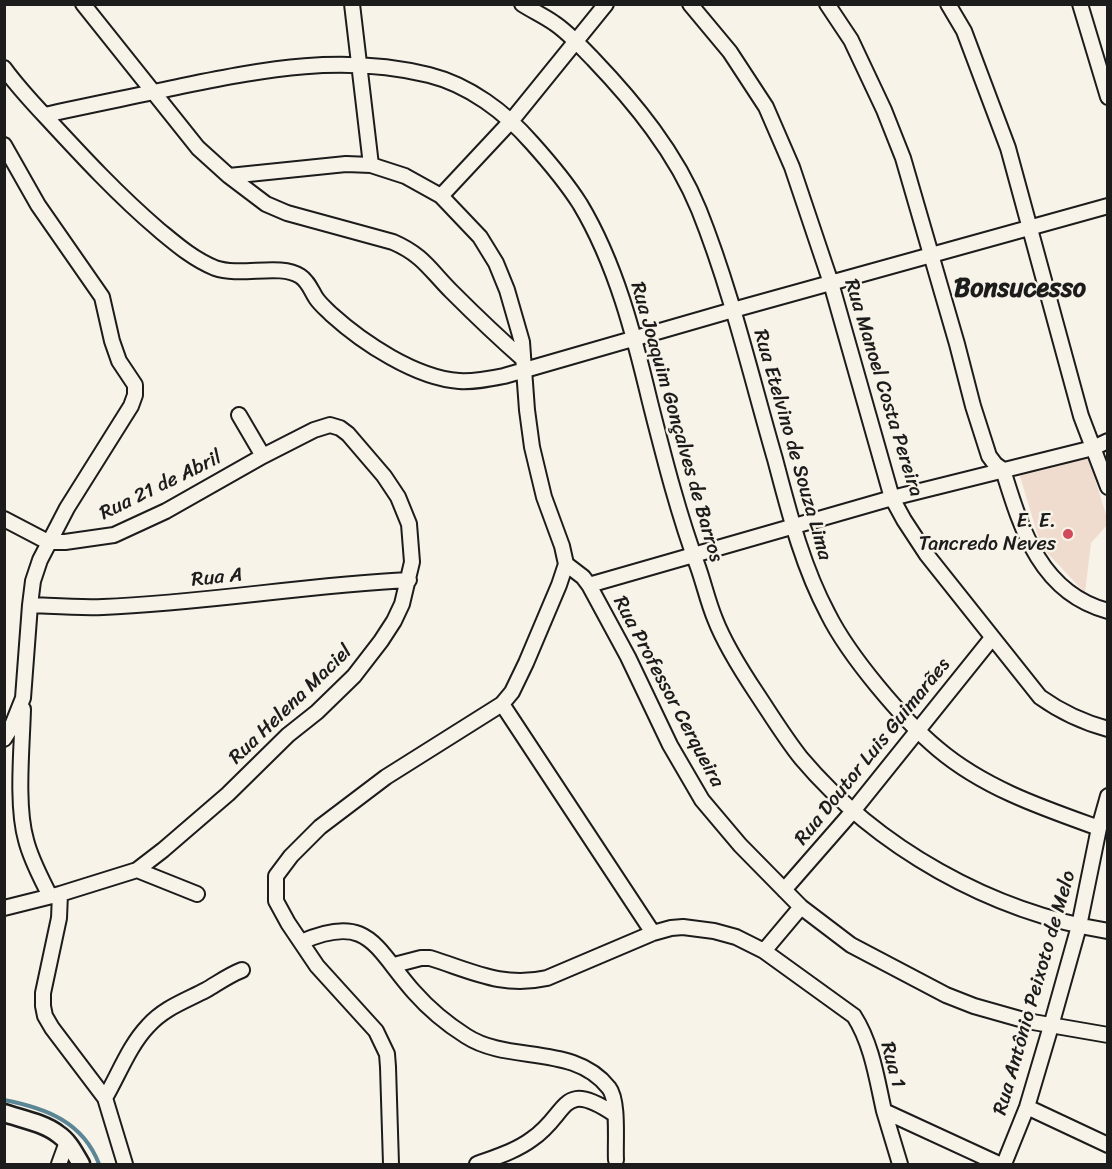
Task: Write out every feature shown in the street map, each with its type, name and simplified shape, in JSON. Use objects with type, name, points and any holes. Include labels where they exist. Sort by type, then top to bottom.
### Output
[{"type":"street","points":[[82,4],[198,148],[228,176],[266,204],[287,213],[393,242],[410,249],[424,260],[523,365]]},
{"type":"street","points":[[352,4],[371,165]]},
{"type":"street","name":"Rua Etelvino de Souza Lima","points":[[522,4],[555,23],[577,42],[643,117],[682,174],[699,210],[733,310],[793,526],[807,568],[827,614],[841,638],[889,698],[938,750],[986,782],[1027,801],[1099,828]]},
{"type":"street","points":[[441,196],[512,120],[606,4]]},
{"type":"street","name":"Rua Manoel Costa Pereira","points":[[690,4],[730,52],[766,107],[792,167],[831,283],[892,498],[904,520],[927,555],[1040,697],[1060,711],[1107,729]]},
{"type":"street","points":[[826,4],[851,40],[884,110],[903,158],[973,406],[989,456],[1003,470],[1022,531],[1034,553],[1054,579],[1072,595],[1107,611]]},
{"type":"street","points":[[948,4],[964,31],[1008,148],[1081,416],[1107,487]]},
{"type":"street","points":[[1080,4],[1107,97]]},
{"type":"street","name":"Rua Joaquim Gonçalves de Barros","points":[[45,115],[260,70],[302,65],[358,64],[430,75],[460,87],[512,120],[555,169],[580,204],[604,254],[635,338],[693,554],[715,620],[740,667],[801,758],[853,811],[895,844],[973,888],[1030,911],[1079,926],[1107,931]]},
{"type":"street","points":[[4,68],[29,101],[45,115],[111,188],[175,243],[200,261],[218,269],[241,272],[281,270],[301,276],[317,300],[345,326],[395,359],[432,376],[470,382],[504,376],[523,365],[635,338],[1107,206]]},
{"type":"street","points":[[4,145],[38,205],[102,297],[112,341],[120,361],[135,385],[135,395],[131,406],[48,542],[33,581],[23,698],[22,817],[32,859],[55,895],[59,918],[42,1006],[52,1028],[105,1098],[125,1164]]},
{"type":"street","points":[[228,176],[346,164],[371,165],[405,176],[441,196],[480,237],[496,263],[519,331],[532,447],[544,496],[566,564],[512,692],[502,704],[386,777],[320,827],[291,856],[276,876],[276,900],[288,924],[317,966],[376,1031],[382,1043],[388,1067],[391,1164]]},
{"type":"street","points":[[239,415],[263,456]]},
{"type":"street","name":"Rua 21 de Abril","points":[[48,542],[114,535],[166,511],[314,430],[330,425]]},
{"type":"street","name":"Rua Helena Maciel","points":[[4,908],[136,870],[228,794],[288,735],[354,676],[394,621],[402,604],[412,562],[409,525],[398,497],[384,476],[348,435],[340,428],[330,425]]},
{"type":"street","points":[[589,585],[892,498],[1093,448],[1107,441]]},
{"type":"street","points":[[4,519],[48,542]]},
{"type":"street","name":"Rua Professor Cerqueira","points":[[566,564],[577,571],[589,585],[628,657],[688,778],[702,800],[740,845],[801,907],[851,945],[946,995],[974,1006],[1051,1026],[1107,1035]]},
{"type":"street","name":"Rua A","points":[[30,605],[100,607],[155,604],[346,584],[409,580]]},
{"type":"street","name":"Rua Doutor Luis Guimarães","points":[[784,890],[853,811],[992,638]]},
{"type":"street","points":[[4,739],[23,698]]},
{"type":"street","points":[[502,704],[653,933]]},
{"type":"street","name":"Rua Antônio Peixoto de Melo","points":[[1002,1164],[1027,1107],[1051,1026],[1079,926],[1107,796]]},
{"type":"street","points":[[136,870],[197,894]]},
{"type":"street","points":[[764,951],[801,907]]},
{"type":"street","name":"Rua 1","points":[[394,965],[430,958],[499,980],[534,981],[547,978],[653,933],[683,927],[714,931],[736,937],[764,951],[854,1016],[862,1028],[884,1112],[1002,1164]]},
{"type":"street","points":[[301,942],[338,931],[358,933],[378,945],[412,990],[430,1008],[473,1040],[501,1051],[561,1058],[596,1076],[609,1088],[614,1102],[616,1160]]},
{"type":"street","points":[[105,1098],[135,1044],[148,1026],[165,1010],[242,970]]},
{"type":"street","points":[[477,1164],[511,1151],[533,1139],[570,1100],[589,1099],[614,1114]]},
{"type":"street","points":[[1027,1107],[1107,1145]]},
{"type":"street","points":[[884,1112],[900,1164]]},
{"type":"street","points":[[4,1113],[32,1121],[58,1133],[67,1142],[81,1164]]},
{"type":"street","points":[[58,1164],[67,1142]]},
{"type":"shaded area","name":"E. E. Tancredo Neves","points":[[1086,456],[1108,524],[1091,543],[1085,593],[1041,546],[1019,473]]},
{"type":"waterway","points":[[4,1100],[34,1107],[73,1127],[83,1137],[99,1164]]},
{"type":"place","name":"E. E. Tancredo Neves","points":[[1068,534]]},
{"type":"district","name":"Bonsucesso","points":[[1020,289]]}]
